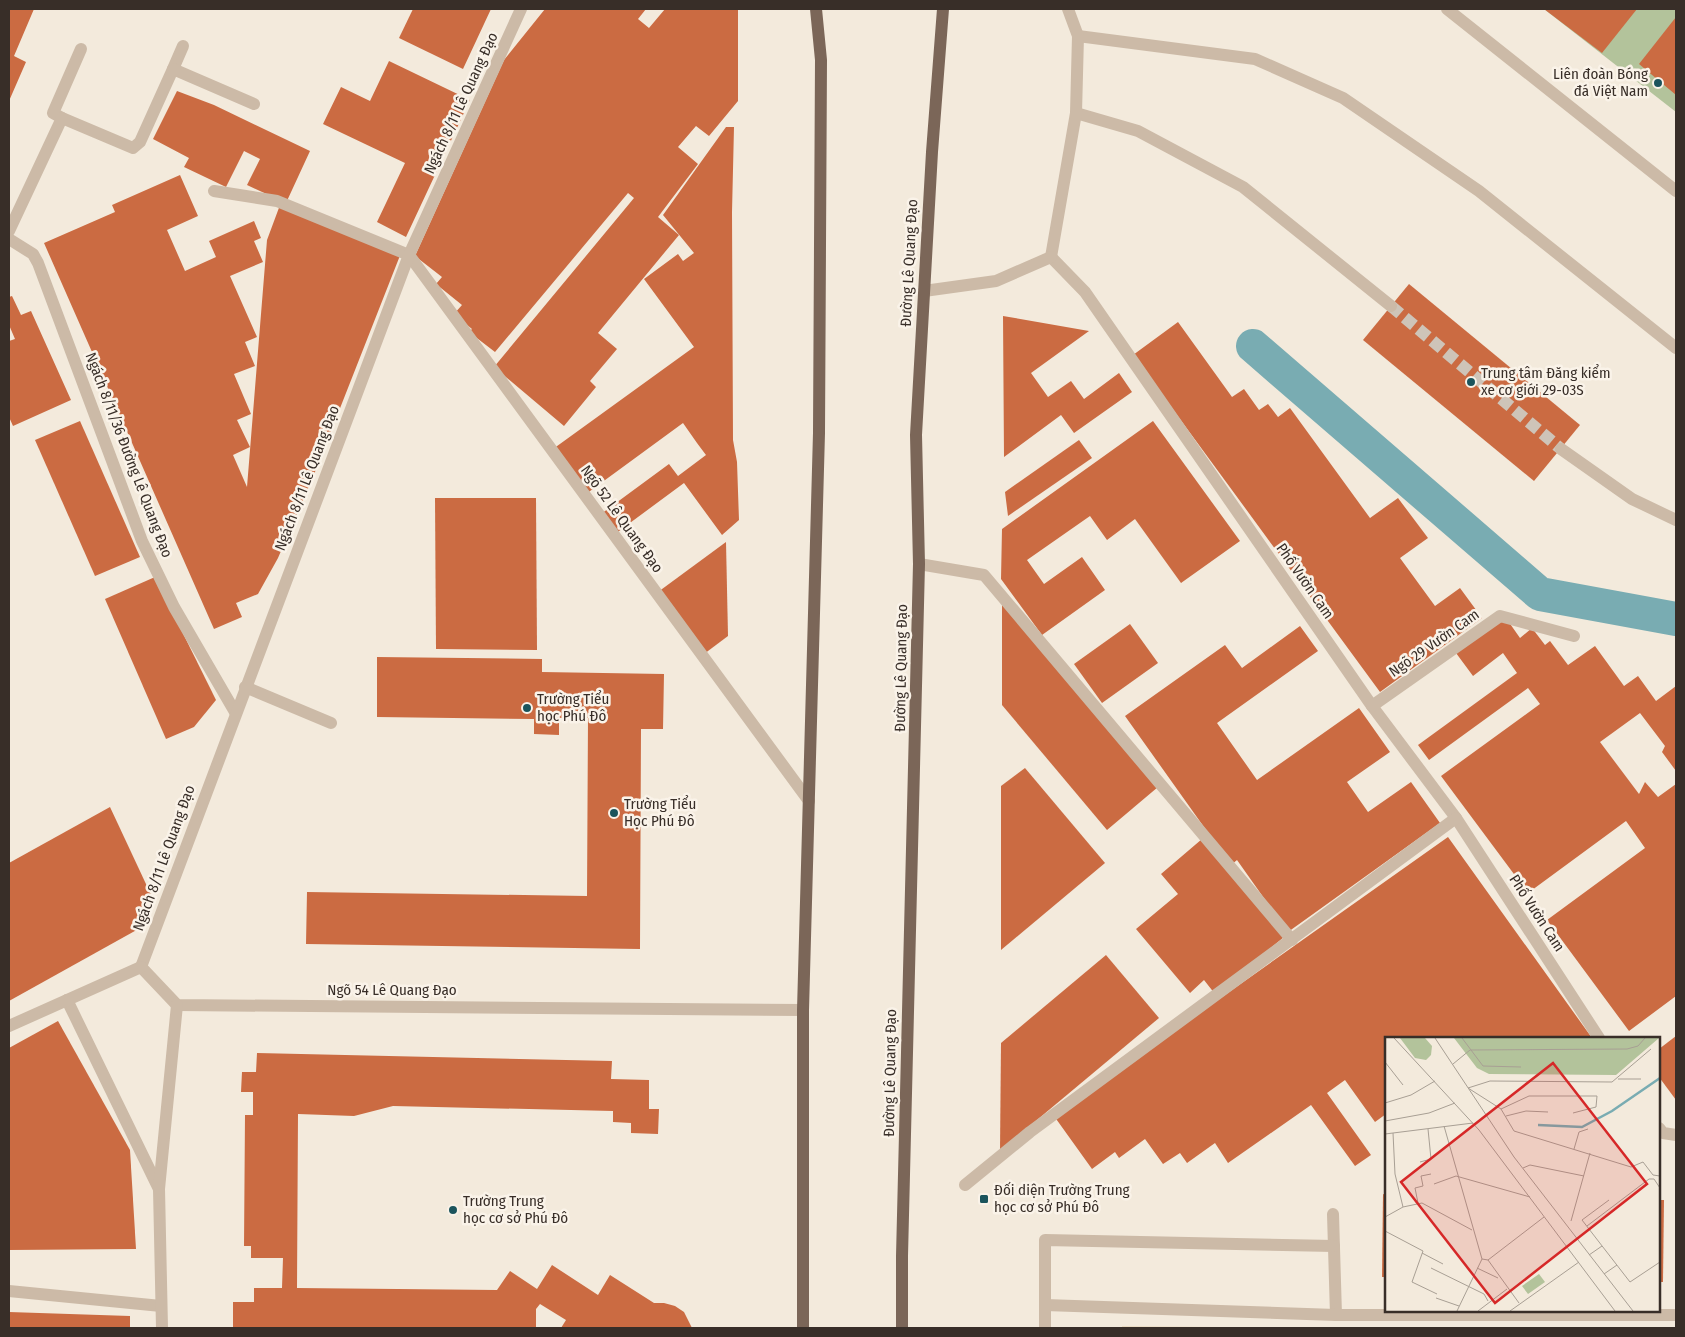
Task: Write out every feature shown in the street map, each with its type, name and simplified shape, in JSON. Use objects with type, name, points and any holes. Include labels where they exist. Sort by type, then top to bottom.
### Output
[{"type":"main road","points":[[803,1328],[803,1010],[819,424],[821,60],[816,9]]},
{"type":"main road","name":"Đường Lê Quang Đạo","points":[[902,1328],[902,1256],[919,564],[916,434],[943,9]]},
{"type":"street","name":"Ngách 8/11 Lê Quang Đạo","points":[[141,967],[235,712],[409,255],[521,9]]},
{"type":"street","points":[[924,291],[996,281],[1051,257],[1076,113],[1078,36],[1068,9]]},
{"type":"street","points":[[1447,9],[1676,191]]},
{"type":"street","points":[[1078,36],[1255,59],[1343,98],[1479,192],[1676,348]]},
{"type":"street","points":[[81,49],[53,113],[133,148],[140,142],[183,46]]},
{"type":"street","points":[[173,69],[254,104]]},
{"type":"street","points":[[1076,113],[1138,131],[1243,187],[1392,306]]},
{"type":"street","points":[[9,230],[62,118]]},
{"type":"street","points":[[214,191],[277,201],[409,255]]},
{"type":"street","name":"Ngách 8/11/36 Đường Lê Quang Đạo","points":[[9,239],[32,253],[38,263],[142,541],[174,606],[235,712]]},
{"type":"street","name":"Ngõ 52 Lê Quang Đạo","points":[[409,255],[809,801]]},
{"type":"street","name":"Phố Vườn Cam","points":[[1051,257],[1085,292],[1372,706],[1456,818],[1598,1037]]},
{"type":"street","points":[[1561,449],[1632,499],[1676,520]]},
{"type":"street","points":[[919,564],[984,575],[1292,940]]},
{"type":"street","name":"Ngõ 29 Vườn Cam","points":[[1372,706],[1500,616],[1574,636]]},
{"type":"street","points":[[245,687],[331,723]]},
{"type":"street","points":[[965,1185],[1030,1132],[1456,818]]},
{"type":"street","points":[[9,1026],[141,967],[177,1005],[160,1189],[162,1328]]},
{"type":"street","points":[[67,1000],[160,1189]]},
{"type":"street","name":"Ngõ 54 Lê Quang Đạo","points":[[177,1005],[803,1010]]},
{"type":"street","points":[[1660,1129],[1663,1133],[1676,1135]]},
{"type":"street","points":[[1333,1214],[1336,1315]]},
{"type":"street","points":[[1045,1328],[1045,1240],[1334,1246]]},
{"type":"street","points":[[9,1291],[161,1306]]},
{"type":"street","points":[[1045,1305],[1336,1315],[1676,1315]]},
{"type":"green space","name":"Liên đoàn Bóng đá Việt Nam","points":[[1544,9],[1676,9],[1676,112]]},
{"type":"shaded area","points":[[1122,1326],[1336,1328],[1122,1328]]},
{"type":"building","points":[[9,9],[34,9],[14,56],[26,62],[9,101]]},
{"type":"building","points":[[413,9],[491,9],[463,69],[399,38]]},
{"type":"building","points":[[545,9],[646,9],[638,19],[649,28],[665,9],[738,9],[738,101],[709,136],[696,126],[678,147],[698,164],[658,217],[679,235],[598,333],[617,349],[590,381],[596,387],[564,426],[494,367],[634,198],[628,193],[495,352],[469,332],[472,329],[454,314],[462,305],[436,284],[442,277],[415,256],[504,60]]},
{"type":"building","points":[[1544,9],[1637,9],[1602,53]]},
{"type":"building","points":[[1676,17],[1676,95],[1639,64]]},
{"type":"building","points":[[389,61],[470,100],[406,237],[377,222],[405,163],[323,124],[341,87],[370,101]]},
{"type":"building","points":[[177,91],[214,105],[310,151],[286,203],[247,185],[260,159],[244,151],[226,187],[184,167],[189,158],[153,139]]},
{"type":"building","points":[[726,127],[734,127],[732,212],[733,440],[737,462],[739,520],[722,535],[684,483],[615,534],[601,514],[669,464],[678,476],[706,455],[683,423],[586,494],[553,449],[694,347],[644,279],[678,254],[683,261],[694,253],[663,215]]},
{"type":"building","points":[[180,175],[198,216],[167,230],[185,271],[216,257],[209,241],[254,221],[261,238],[254,241],[263,262],[230,276],[257,337],[245,342],[255,366],[234,374],[251,414],[237,420],[250,447],[233,455],[247,487],[267,240],[280,205],[401,253],[313,477],[278,558],[258,594],[236,603],[242,617],[214,629],[44,243],[115,212],[112,205]]},
{"type":"building","name":"Trung tâm Đăng kiểm xe cơ giới 29-03S","points":[[1409,284],[1580,425],[1534,481],[1363,340]]},
{"type":"building","points":[[12,296],[21,315],[31,311],[71,400],[13,426],[9,417],[9,341],[15,339],[9,325],[9,297]]},
{"type":"building","points":[[1003,316],[1089,331],[1031,373],[1048,397],[1071,381],[1084,399],[1119,373],[1132,392],[1074,433],[1061,415],[1004,457]]},
{"type":"building","points":[[1178,322],[1232,397],[1244,389],[1259,410],[1268,404],[1278,417],[1290,408],[1370,518],[1398,498],[1428,538],[1400,558],[1435,606],[1460,588],[1482,618],[1380,692],[1133,355]]},
{"type":"building","points":[[80,421],[140,557],[95,576],[35,440]]},
{"type":"building","points":[[1153,421],[1240,541],[1181,583],[1135,519],[1107,540],[1090,516],[1027,560],[1044,584],[1082,557],[1105,590],[1042,635],[1001,579],[1002,529]]},
{"type":"building","points":[[1079,440],[1092,458],[1008,516],[1005,492]]},
{"type":"building","points":[[435,498],[536,498],[537,650],[436,649]]},
{"type":"building","points":[[726,542],[728,636],[704,654],[658,592]]},
{"type":"building","points":[[155,577],[216,700],[194,727],[166,739],[105,599]]},
{"type":"building","points":[[1002,603],[1158,787],[1107,830],[1002,705]]},
{"type":"building","points":[[1506,618],[1520,638],[1532,628],[1545,645],[1550,641],[1568,665],[1595,646],[1624,686],[1638,676],[1656,701],[1676,686],[1676,771],[1662,752],[1665,746],[1640,713],[1600,742],[1639,794],[1645,782],[1658,797],[1676,784],[1676,996],[1629,1031],[1547,920],[1645,848],[1626,821],[1528,893],[1441,776],[1540,704],[1528,688],[1429,760],[1418,745],[1517,673],[1503,653],[1473,676],[1456,653]]},
{"type":"building","points":[[1130,624],[1158,663],[1102,703],[1074,664]]},
{"type":"building","points":[[1300,626],[1318,651],[1217,723],[1257,780],[1359,708],[1390,752],[1347,782],[1368,812],[1411,782],[1440,823],[1288,932],[1237,860],[1231,865],[1125,716],[1225,645],[1242,668]]},
{"type":"building","name":"Trường Tiểu Học Phú Đô","points":[[377,657],[542,659],[542,672],[664,674],[663,729],[641,729],[640,949],[306,944],[307,892],[587,896],[588,718],[559,718],[559,735],[534,734],[534,719],[377,717]]},
{"type":"building","points":[[1025,768],[1105,863],[1001,950],[1001,786]]},
{"type":"building","points":[[110,807],[153,899],[142,927],[9,1001],[9,863]]},
{"type":"building","points":[[1448,837],[1591,1037],[1385,1037],[1385,1115],[1375,1122],[1345,1080],[1327,1093],[1371,1155],[1355,1166],[1311,1105],[1228,1163],[1215,1143],[1187,1163],[1180,1153],[1163,1164],[1145,1139],[1119,1158],[1115,1152],[1092,1169],[1054,1116]]},
{"type":"building","points":[[1202,839],[1284,937],[1215,994],[1204,980],[1190,993],[1136,929],[1178,894],[1161,874]]},
{"type":"building","points":[[1106,955],[1159,1018],[1000,1151],[1001,1043]]},
{"type":"building","points":[[58,1021],[130,1150],[136,1249],[9,1250],[9,1048]]},
{"type":"building","points":[[1676,1036],[1676,1100],[1660,1078],[1660,1048]]},
{"type":"building","points":[[257,1053],[612,1061],[611,1079],[649,1080],[649,1109],[659,1109],[658,1134],[631,1133],[631,1123],[613,1122],[613,1111],[393,1106],[354,1116],[298,1114],[297,1288],[497,1290],[510,1271],[537,1289],[552,1265],[598,1295],[610,1275],[654,1303],[675,1306],[684,1312],[692,1328],[561,1328],[566,1320],[540,1304],[536,1309],[536,1328],[233,1328],[233,1302],[254,1302],[254,1288],[282,1288],[283,1258],[251,1258],[251,1246],[244,1246],[245,1115],[253,1115],[253,1092],[241,1092],[242,1072],[256,1072]]},
{"type":"building","points":[[1383,1194],[1385,1195],[1385,1277],[1382,1277]]},
{"type":"building","points":[[1660,1200],[1664,1200],[1663,1282],[1660,1282]]},
{"type":"building","points":[[9,1312],[130,1316],[130,1328],[9,1328]]},
{"type":"waterway","points":[[1253,346],[1540,594],[1676,619]]},
{"type":"tunnel","points":[[1391,306],[1561,449]]},
{"type":"place","name":"Liên đoàn Bóng đá Việt Nam","points":[[1658,83]]},
{"type":"place","name":"Trung tâm Đăng kiểm xe cơ giới 29-03S","points":[[1471,382]]},
{"type":"place","name":"Trường Tiểu học Phú Đô","points":[[527,708]]},
{"type":"place","name":"Trường Tiểu Học Phú Đô","points":[[614,813]]},
{"type":"place","name":"Đối diện Trường Trung học cơ sở Phú Đô","points":[[984,1199]]},
{"type":"place","name":"Trường Trung học cơ sở Phú Đô","points":[[453,1210]]}]
